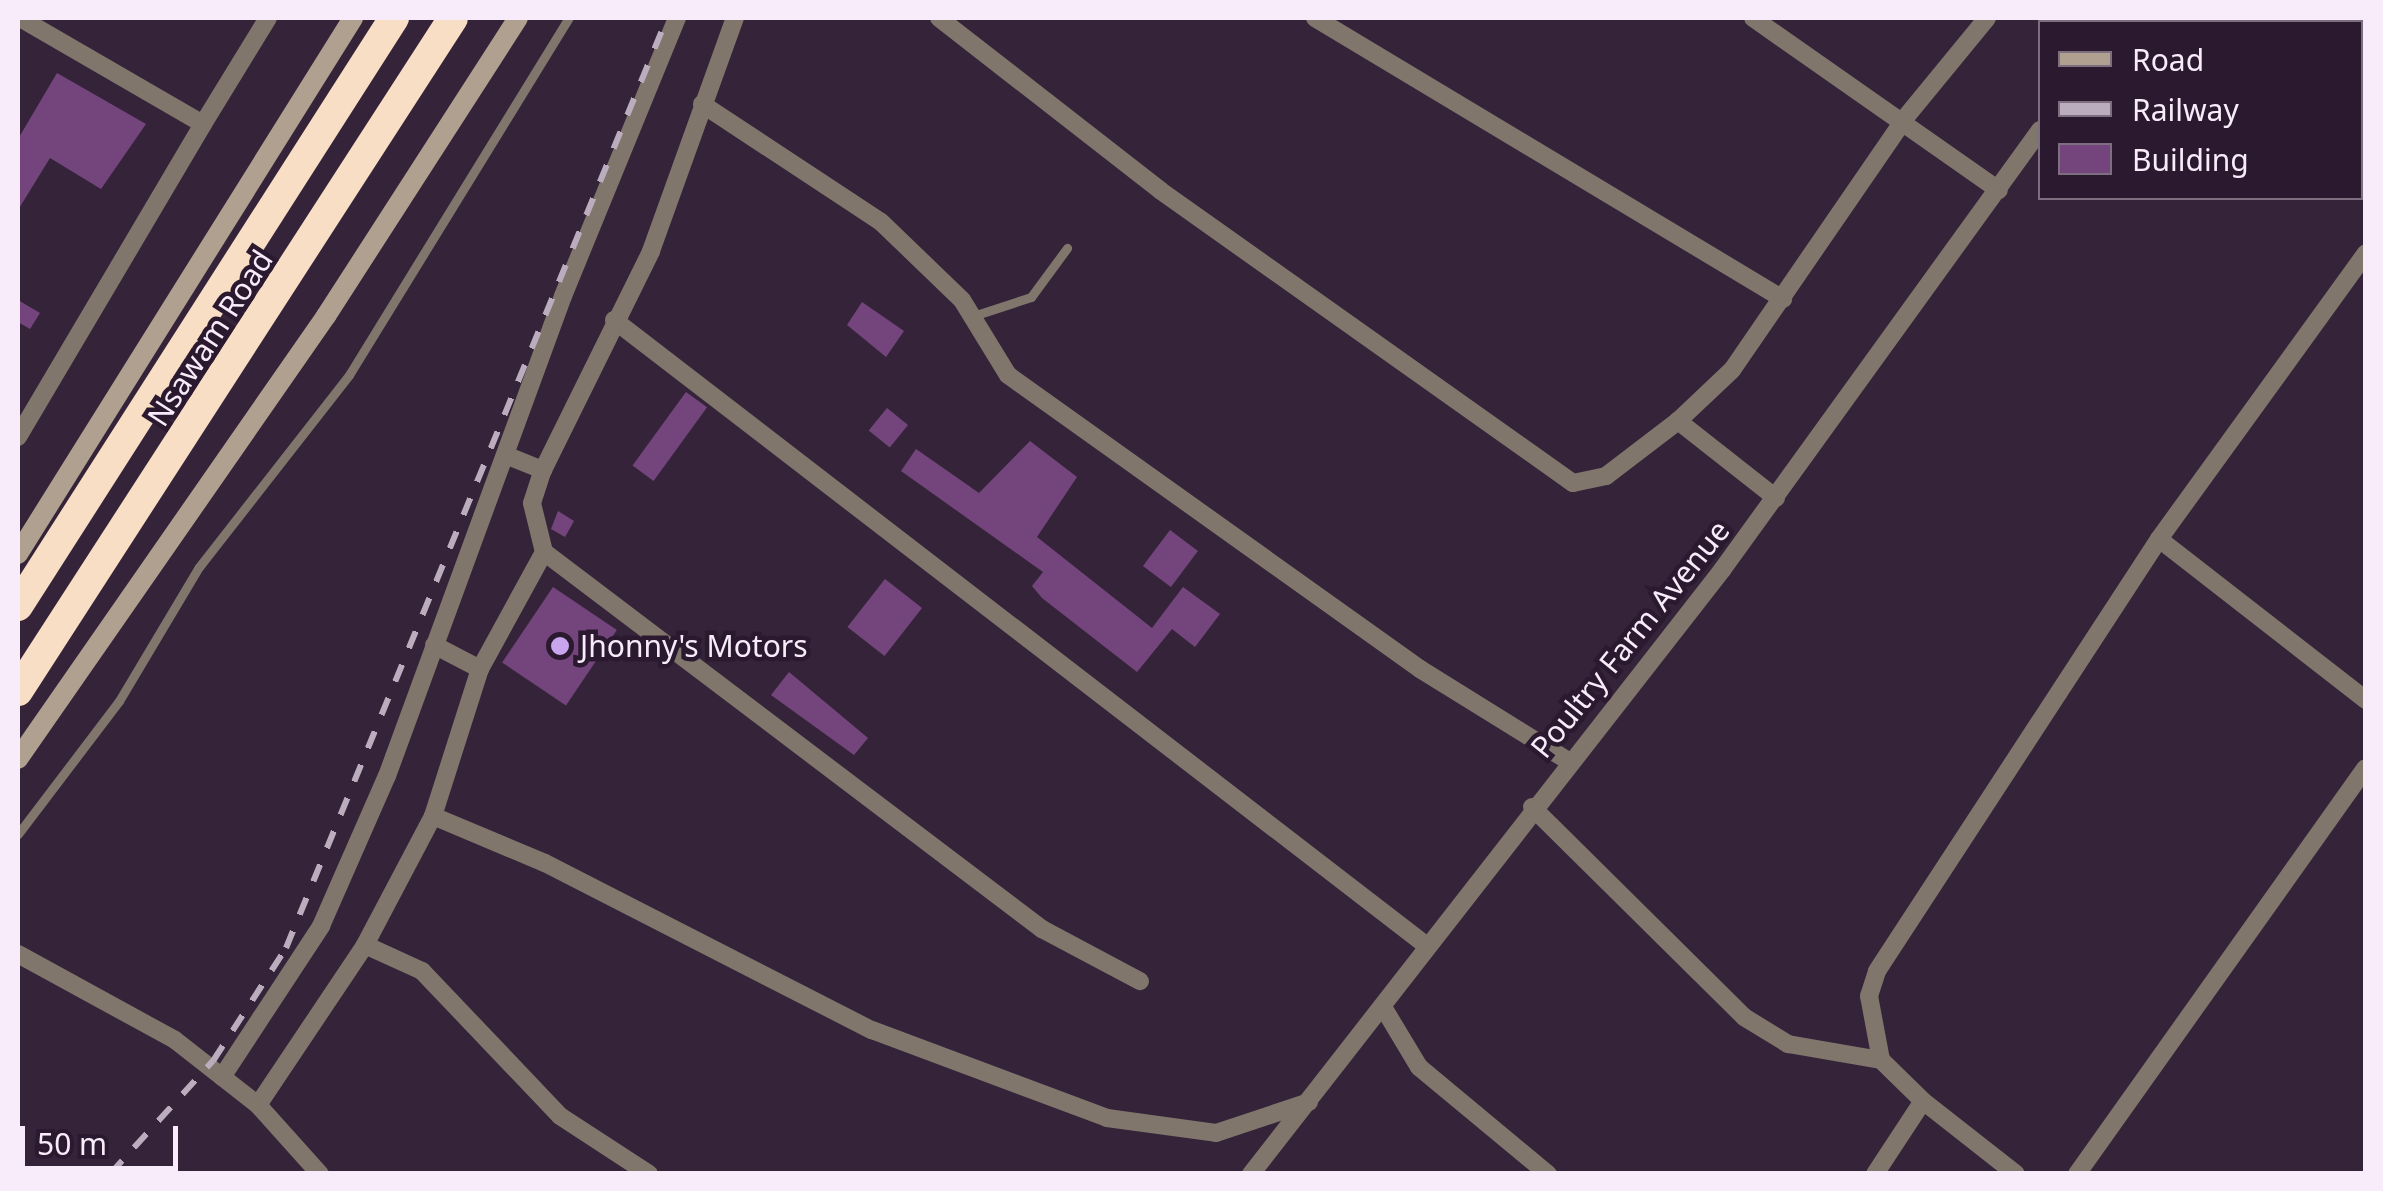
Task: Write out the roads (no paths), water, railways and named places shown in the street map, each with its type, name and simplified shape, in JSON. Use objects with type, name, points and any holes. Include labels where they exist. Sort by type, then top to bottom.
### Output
[{"type":"highway","name":"Nsawam Road","points":[[18,606],[394,18]]},
{"type":"highway","name":"Nsawam Road","points":[[18,691],[453,18]]},
{"type":"main road","points":[[18,554],[353,18]]},
{"type":"main road","points":[[18,759],[326,316],[518,18]]},
{"type":"street","points":[[20,18],[203,124]]},
{"type":"street","points":[[18,438],[268,18]]},
{"type":"street","points":[[222,1077],[320,926],[508,456],[562,296],[677,18]]},
{"type":"street","points":[[735,18],[702,104],[686,167],[543,470],[532,503],[544,552],[1042,929],[1140,981]]},
{"type":"street","points":[[939,18],[1162,191],[1573,482],[1606,476],[1678,422],[1732,370],[1904,118],[1987,18]]},
{"type":"street","points":[[1314,18],[1783,299]]},
{"type":"street","points":[[1753,18],[1904,118],[2000,190]]},
{"type":"street","points":[[702,104],[881,222],[972,317],[1008,375],[1420,668],[1567,760]]},
{"type":"street","name":"Poultry Farm Avenue","points":[[1250,1174],[1383,1007],[1567,760],[1776,498],[2038,133]]},
{"type":"street","points":[[1880,1060],[1869,996],[1877,971],[2160,539],[2366,253]]},
{"type":"street","points":[[614,320],[1426,945]]},
{"type":"street","points":[[1678,422],[1776,498]]},
{"type":"street","points":[[508,456],[543,470]]},
{"type":"street","points":[[2160,539],[2366,700]]},
{"type":"street","points":[[258,1105],[365,945],[432,816],[480,669],[544,552]]},
{"type":"street","points":[[434,645],[480,669]]},
{"type":"street","points":[[2077,1174],[2366,768]]},
{"type":"street","points":[[1532,807],[1744,1018],[1788,1044],[1880,1060],[1923,1101],[2016,1174]]},
{"type":"street","points":[[432,816],[545,863],[872,1030],[1098,1115],[1216,1133],[1309,1102]]},
{"type":"street","points":[[365,945],[422,972],[560,1116],[649,1174]]},
{"type":"street","points":[[18,954],[138,1014],[258,1105],[320,1174]]},
{"type":"street","points":[[1383,1007],[1419,1067],[1548,1174]]},
{"type":"street","points":[[1875,1174],[1923,1101]]},
{"type":"lane","points":[[18,834],[119,701],[199,567],[350,375],[569,18]]},
{"type":"lane","points":[[972,317],[1031,298],[1067,248]]},
{"type":"railway","points":[[110,1174],[213,1061],[286,948],[667,18]]},
{"type":"place","name":"Jhonny's Motors","points":[[560,646]]}]
